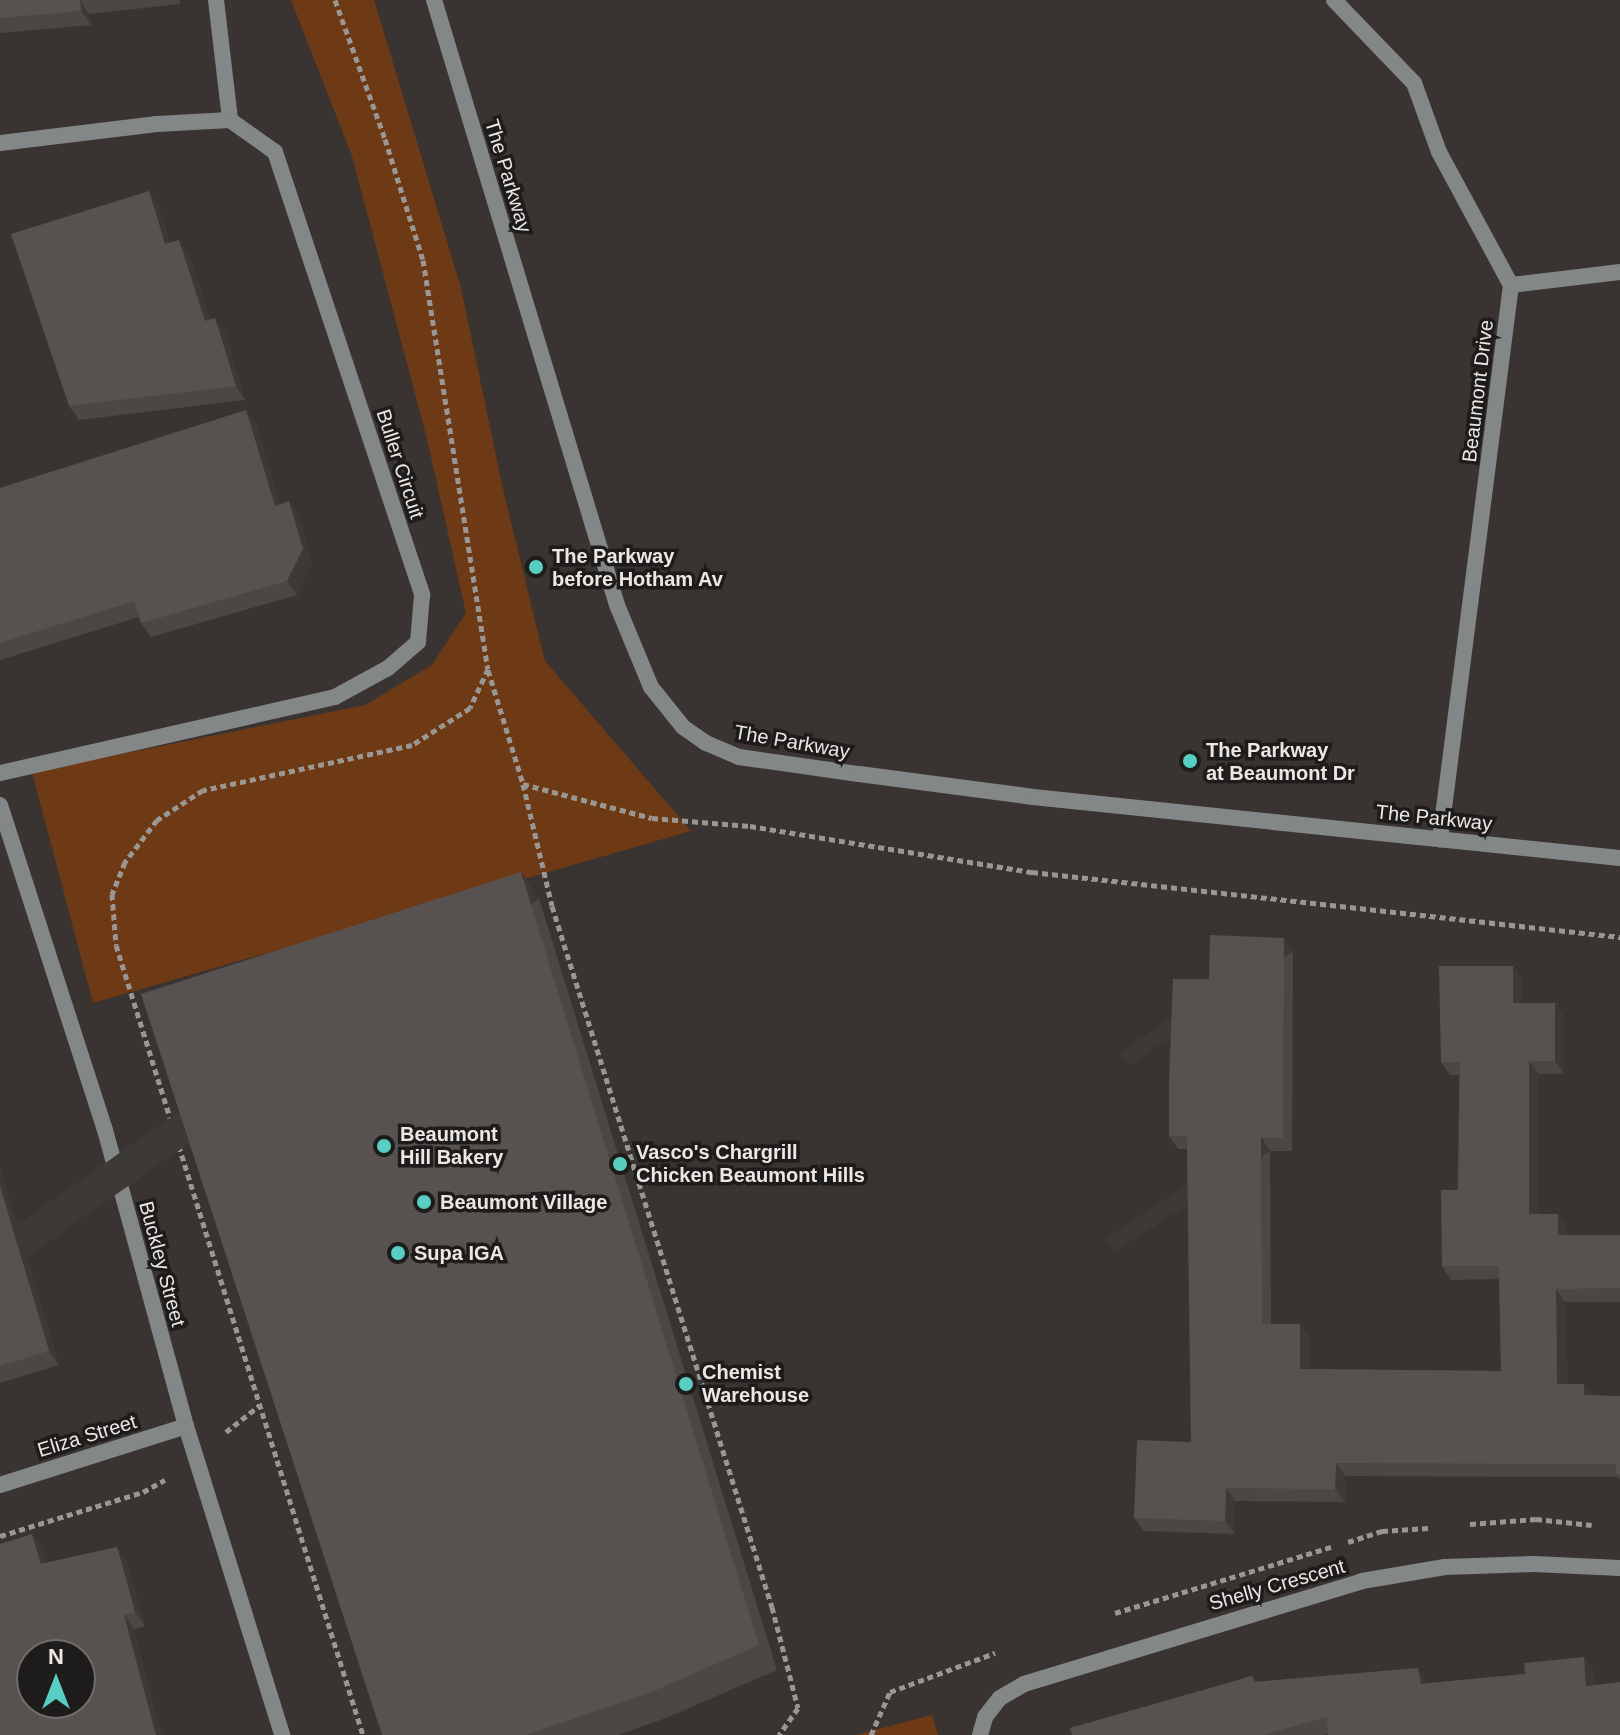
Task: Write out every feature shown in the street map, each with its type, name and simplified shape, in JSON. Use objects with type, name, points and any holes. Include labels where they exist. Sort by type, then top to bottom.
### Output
[{"type":"street","points":[[0,143],[157,124],[230,120],[216,0]]},
{"type":"street","name":"The Parkway","points":[[434,0],[617,605],[651,687],[683,727],[706,743],[739,757],[1033,797],[1620,858]]},
{"type":"street","points":[[1334,0],[1414,83],[1439,152],[1511,285],[1620,272]]},
{"type":"street","name":"Buller Circuit","points":[[0,773],[335,697],[388,668],[418,642],[422,595],[275,152],[230,120]]},
{"type":"street","name":"Beaumont Drive","points":[[1440,839],[1511,285]]},
{"type":"street","name":"Buckley Street","points":[[0,805],[105,1130],[186,1426],[282,1735]]},
{"type":"street","name":"Eliza Street","points":[[0,1485],[186,1426]]},
{"type":"street","name":"Shelly Crescent","points":[[980,1735],[985,1717],[1000,1698],[1024,1684],[1362,1581],[1445,1567],[1534,1564],[1620,1568]]},
{"type":"path","points":[[335,0],[385,139],[423,260],[488,669],[523,784],[552,906],[772,1607],[798,1708],[779,1735]]},
{"type":"path","points":[[363,1735],[116,945],[112,894],[125,862],[157,820],[203,790],[412,745],[470,708],[488,669]]},
{"type":"path","points":[[523,784],[652,818],[750,826],[1032,872],[1620,937]]},
{"type":"path","points":[[871,1735],[890,1692],[1010,1648]]},
{"type":"shaded area","points":[[291,0],[374,0],[461,288],[504,494],[545,661],[691,831],[93,1003],[32,772],[365,705],[432,665],[466,613],[427,439],[352,156]]},
{"type":"shaded area","points":[[932,1715],[938,1735],[856,1735]]},
{"type":"building","points":[[0,0],[80,0],[81,11],[0,18]]},
{"type":"building","points":[[149,191],[165,244],[179,240],[205,321],[215,318],[236,386],[69,406],[11,234]]},
{"type":"building","points":[[246,410],[275,506],[289,501],[303,549],[287,581],[141,623],[134,601],[0,643],[0,488]]},
{"type":"building","name":"Beaumont Village","points":[[521,872],[759,1645],[649,1693],[526,1735],[382,1735],[141,994]]},
{"type":"building","points":[[1210,935],[1284,938],[1283,1138],[1261,1137],[1262,1324],[1300,1324],[1300,1369],[1501,1371],[1499,1266],[1442,1266],[1441,1190],[1458,1190],[1460,1062],[1441,1062],[1439,966],[1513,966],[1513,1003],[1555,1003],[1555,1061],[1529,1061],[1529,1214],[1558,1214],[1558,1235],[1620,1235],[1620,1288],[1556,1289],[1557,1384],[1584,1384],[1584,1395],[1620,1396],[1620,1474],[1616,1474],[1616,1464],[1336,1463],[1335,1489],[1226,1488],[1225,1521],[1134,1518],[1137,1440],[1191,1442],[1187,1136],[1169,1136],[1169,1081],[1173,979],[1209,979]]},
{"type":"building","points":[[0,1186],[49,1351],[0,1366]]},
{"type":"building","points":[[32,1534],[41,1564],[117,1547],[135,1612],[124,1615],[156,1735],[0,1735],[0,1544]]},
{"type":"building","points":[[1584,1657],[1586,1686],[1620,1682],[1620,1735],[1328,1735],[1327,1717],[1263,1735],[1072,1735],[1070,1728],[1252,1676],[1253,1682],[1418,1668],[1421,1684],[1525,1674],[1524,1663]]},
{"type":"place","name":"The Parkway before Hotham Av","points":[[536,567]]},
{"type":"place","name":"The Parkway at Beaumont Dr","points":[[1190,761]]},
{"type":"place","name":"Beaumont Hill Bakery","points":[[384,1146]]},
{"type":"place","name":"Vasco's Chargrill Chicken Beaumont Hills","points":[[620,1164]]},
{"type":"place","name":"Beaumont Village","points":[[424,1202]]},
{"type":"place","name":"Supa IGA","points":[[398,1253]]},
{"type":"place","name":"Chemist Warehouse","points":[[686,1384]]}]
